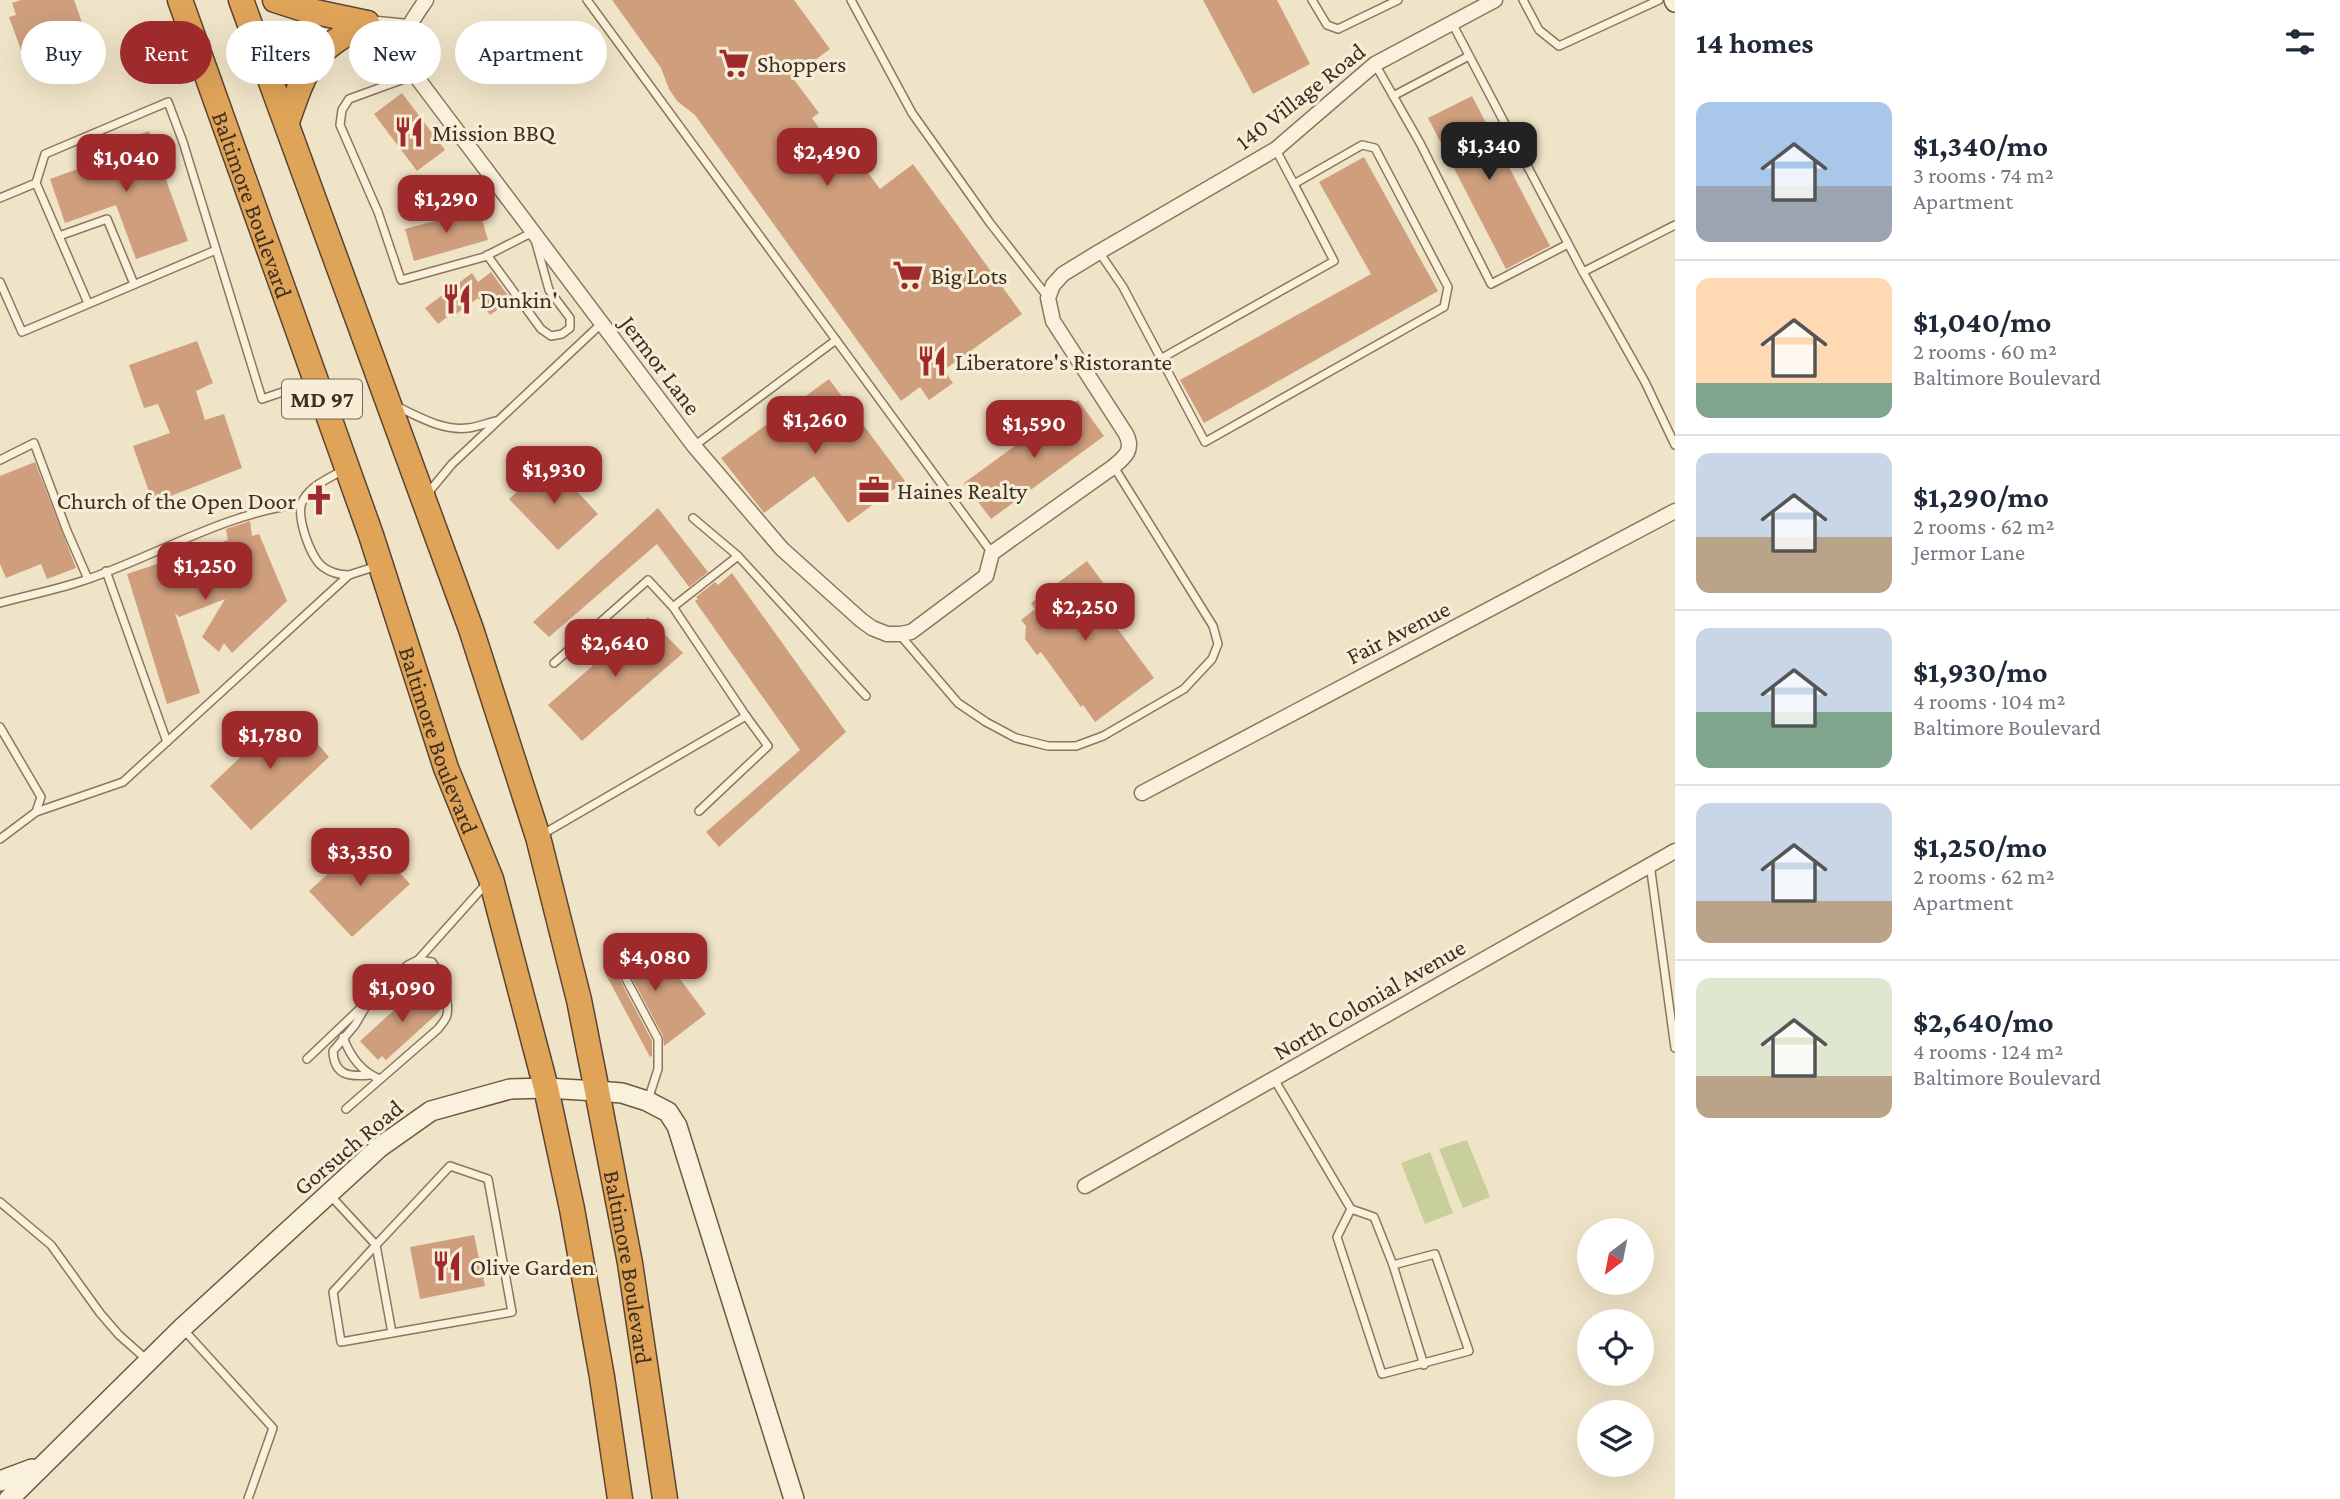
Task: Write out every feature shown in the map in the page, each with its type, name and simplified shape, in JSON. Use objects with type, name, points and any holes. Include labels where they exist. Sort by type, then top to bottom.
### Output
[{"type":"highway","name":"Baltimore Boulevard","points":[[180,0],[381,565],[446,768],[491,879],[546,1088],[572,1209],[602,1377],[620,1499]]},
{"type":"highway","name":"Baltimore Boulevard","points":[[241,0],[471,629],[538,837],[579,1000],[630,1263],[665,1499]]},
{"type":"highway","points":[[275,0],[358,21]]},
{"type":"highway","points":[[287,122],[299,88],[315,58],[324,47],[349,32]]},
{"type":"street","points":[[412,21],[426,0]]},
{"type":"street","name":"140 Village Road","points":[[1048,298],[1053,285],[1063,274],[1276,149],[1375,64],[1495,0]]},
{"type":"street","name":"Jermor Lane","points":[[422,84],[694,446],[782,549],[872,628],[887,634],[900,634]]},
{"type":"street","points":[[900,634],[911,632],[986,576],[992,554],[1126,456],[1130,442],[1053,321],[1048,298]]},
{"type":"street","name":"Fair Avenue","points":[[1142,793],[1675,511]]},
{"type":"street","name":"North Colonial Avenue","points":[[1085,1186],[1675,851]]},
{"type":"street","name":"Gorsuch Road","points":[[9,1499],[148,1360],[380,1147],[431,1111],[510,1090],[546,1088],[622,1093],[647,1101],[668,1112],[683,1140],[715,1253],[794,1499]]},
{"type":"street","points":[[0,1482],[19,1476],[45,1462]]},
{"type":"lane","points":[[587,0],[992,554]]},
{"type":"lane","points":[[851,0],[912,113],[990,223],[1048,298]]},
{"type":"lane","points":[[1312,0],[1326,25],[1338,29],[1398,0]]},
{"type":"lane","points":[[1523,0],[1539,30],[1559,46],[1658,0]]},
{"type":"lane","points":[[1452,23],[1583,272],[1645,382],[1675,445]]},
{"type":"lane","points":[[1393,96],[1469,56]]},
{"type":"lane","points":[[1375,64],[1420,143],[1491,284],[1568,244]]},
{"type":"lane","points":[[390,84],[349,99],[342,110],[340,125],[378,212],[401,280],[487,255],[533,232],[549,290],[570,318],[570,328],[562,334],[551,336],[541,329],[487,255]]},
{"type":"lane","points":[[88,303],[36,183],[45,154],[168,102],[183,142],[262,399],[316,381]]},
{"type":"lane","points":[[1099,252],[1123,287],[1205,442],[1444,307],[1448,287],[1375,148],[1362,145],[1294,184]]},
{"type":"lane","points":[[1162,358],[1334,261],[1276,149]]},
{"type":"lane","points":[[0,198],[36,183]]},
{"type":"lane","points":[[59,236],[107,219],[134,284]]},
{"type":"lane","points":[[1583,272],[1675,225]]},
{"type":"lane","points":[[0,282],[22,332],[216,250]]},
{"type":"lane","points":[[423,499],[452,464],[602,323]]},
{"type":"lane","points":[[694,446],[836,340]]},
{"type":"lane","points":[[387,402],[437,425],[453,428],[468,428],[497,421]]},
{"type":"lane","points":[[0,460],[34,443],[88,579]]},
{"type":"lane","points":[[900,634],[958,703],[1016,738],[1048,746],[1076,746],[1103,736],[1184,689],[1212,659],[1218,644],[1213,626],[1113,467]]},
{"type":"lane","points":[[347,468],[305,496],[301,504],[301,518],[307,540],[320,565],[338,575],[349,575],[381,565]]},
{"type":"lane","points":[[0,603],[88,579],[246,514],[301,504]]},
{"type":"lane","points":[[694,517],[738,556],[866,696]]},
{"type":"lane","points":[[673,607],[738,556]]},
{"type":"lane","points":[[106,571],[167,742]]},
{"type":"lane","points":[[0,839],[36,812],[123,782],[349,575]]},
{"type":"lane","points":[[554,663],[648,580],[673,607],[768,746],[699,811]]},
{"type":"lane","points":[[538,837],[746,716]]},
{"type":"lane","points":[[0,727],[41,796],[36,812]]},
{"type":"lane","points":[[1650,864],[1675,1048]]},
{"type":"lane","points":[[307,1059],[408,965],[418,960],[491,879]]},
{"type":"lane","points":[[346,1109],[438,1029],[447,1017],[440,972],[432,962],[418,960]]},
{"type":"lane","points":[[1665,974],[1675,974]]},
{"type":"lane","points":[[625,977],[659,1039],[658,1069],[647,1101]]},
{"type":"lane","points":[[368,1001],[355,1025],[333,1051],[333,1060],[338,1069],[349,1076],[370,1075]]},
{"type":"lane","points":[[343,1037],[357,1063],[370,1075],[380,1079]]},
{"type":"lane","points":[[1274,1079],[1350,1209],[1374,1217],[1424,1365]]},
{"type":"lane","points":[[450,1166],[488,1178],[512,1312],[341,1342],[333,1292],[376,1245],[450,1166]]},
{"type":"lane","points":[[328,1194],[376,1245],[393,1333]]},
{"type":"lane","points":[[0,1202],[51,1245],[100,1313],[119,1335],[148,1360]]},
{"type":"lane","points":[[1350,1209],[1337,1237],[1382,1374],[1469,1351],[1435,1254],[1392,1265]]},
{"type":"lane","points":[[182,1328],[274,1427],[248,1499]]},
{"type":"green space","points":[[1467,1140],[1490,1197],[1463,1208],[1439,1149]]},
{"type":"green space","points":[[1430,1152],[1453,1213],[1425,1224],[1401,1163]]},
{"type":"building","points":[[21,0],[74,0],[82,21],[21,21],[21,50],[9,17],[16,15],[12,3]]},
{"type":"building","points":[[612,0],[794,0],[830,49],[792,77],[819,113],[812,118],[829,142],[840,135],[880,189],[913,164],[1022,314],[944,370],[953,383],[929,400],[920,387],[901,401],[695,115],[677,101],[661,68]]},
{"type":"building","points":[[1203,0],[1277,0],[1310,64],[1253,94]]},
{"type":"building","name":"Mission BBQ","points":[[402,93],[445,150],[417,171],[374,114]]},
{"type":"building","points":[[1472,96],[1550,246],[1506,269],[1428,118]]},
{"type":"building","points":[[149,131],[157,152],[166,158],[168,165],[164,174],[188,241],[136,259],[116,205],[65,223],[50,179],[97,162],[93,151]]},
{"type":"building","points":[[1364,157],[1438,291],[1204,423],[1180,380],[1371,274],[1319,182]]},
{"type":"building","points":[[479,209],[488,240],[414,261],[405,229]]},
{"type":"building","name":"Dunkin'","points":[[491,272],[511,300],[490,315],[478,298],[438,324],[425,308],[472,273],[478,282]]},
{"type":"building","points":[[197,341],[213,383],[196,391],[205,420],[224,414],[242,468],[153,503],[133,446],[170,433],[158,404],[144,408],[129,365]]},
{"type":"building","points":[[829,379],[905,481],[848,523],[814,476],[764,513],[721,458]]},
{"type":"building","points":[[1078,400],[1104,436],[991,519],[964,483]]},
{"type":"building","points":[[35,462],[76,568],[47,579],[41,564],[6,578],[0,564],[0,476]]},
{"type":"building","points":[[550,462],[598,514],[558,550],[509,499]]},
{"type":"building","points":[[658,508],[708,572],[689,587],[657,544],[549,637],[533,622]]},
{"type":"building","points":[[250,521],[252,536],[259,534],[287,601],[232,653],[224,643],[219,652],[202,637],[225,599],[179,617],[175,613],[200,693],[167,704],[127,574],[228,540],[226,529]]},
{"type":"building","points":[[1087,561],[1112,595],[1100,605],[1154,678],[1095,722],[1041,652],[1037,655],[1025,639],[1026,626],[1021,620],[1035,609],[1031,603]]},
{"type":"building","points":[[732,573],[846,732],[719,847],[706,832],[800,750],[695,601],[698,599],[696,597],[715,582],[718,585]]},
{"type":"building","points":[[648,617],[683,653],[582,741],[548,705]]},
{"type":"building","points":[[289,711],[329,757],[251,830],[210,786]]},
{"type":"building","points":[[368,838],[410,884],[352,937],[309,891]]},
{"type":"building","points":[[649,937],[706,1014],[664,1046],[663,1036],[630,974],[622,972],[620,980],[652,1041],[650,1057],[604,971]]},
{"type":"building","points":[[423,984],[439,1001],[435,1005],[440,1011],[386,1060],[382,1056],[378,1060],[360,1041]]},
{"type":"building","name":"Olive Garden","points":[[474,1235],[485,1286],[420,1299],[410,1247]]},
{"type":"place","name":"Shoppers","points":[[734,63]]},
{"type":"place","name":"Mission BBQ","points":[[409,132]]},
{"type":"place","name":"Big Lots","points":[[908,275]]},
{"type":"place","name":"Dunkin'","points":[[457,299]]},
{"type":"place","name":"Liberatore's Ristorante","points":[[932,361]]},
{"type":"place","name":"Haines Realty","points":[[874,490]]},
{"type":"place","name":"Church of the Open Door","points":[[319,500]]},
{"type":"place","name":"Olive Garden","points":[[447,1266]]}]
